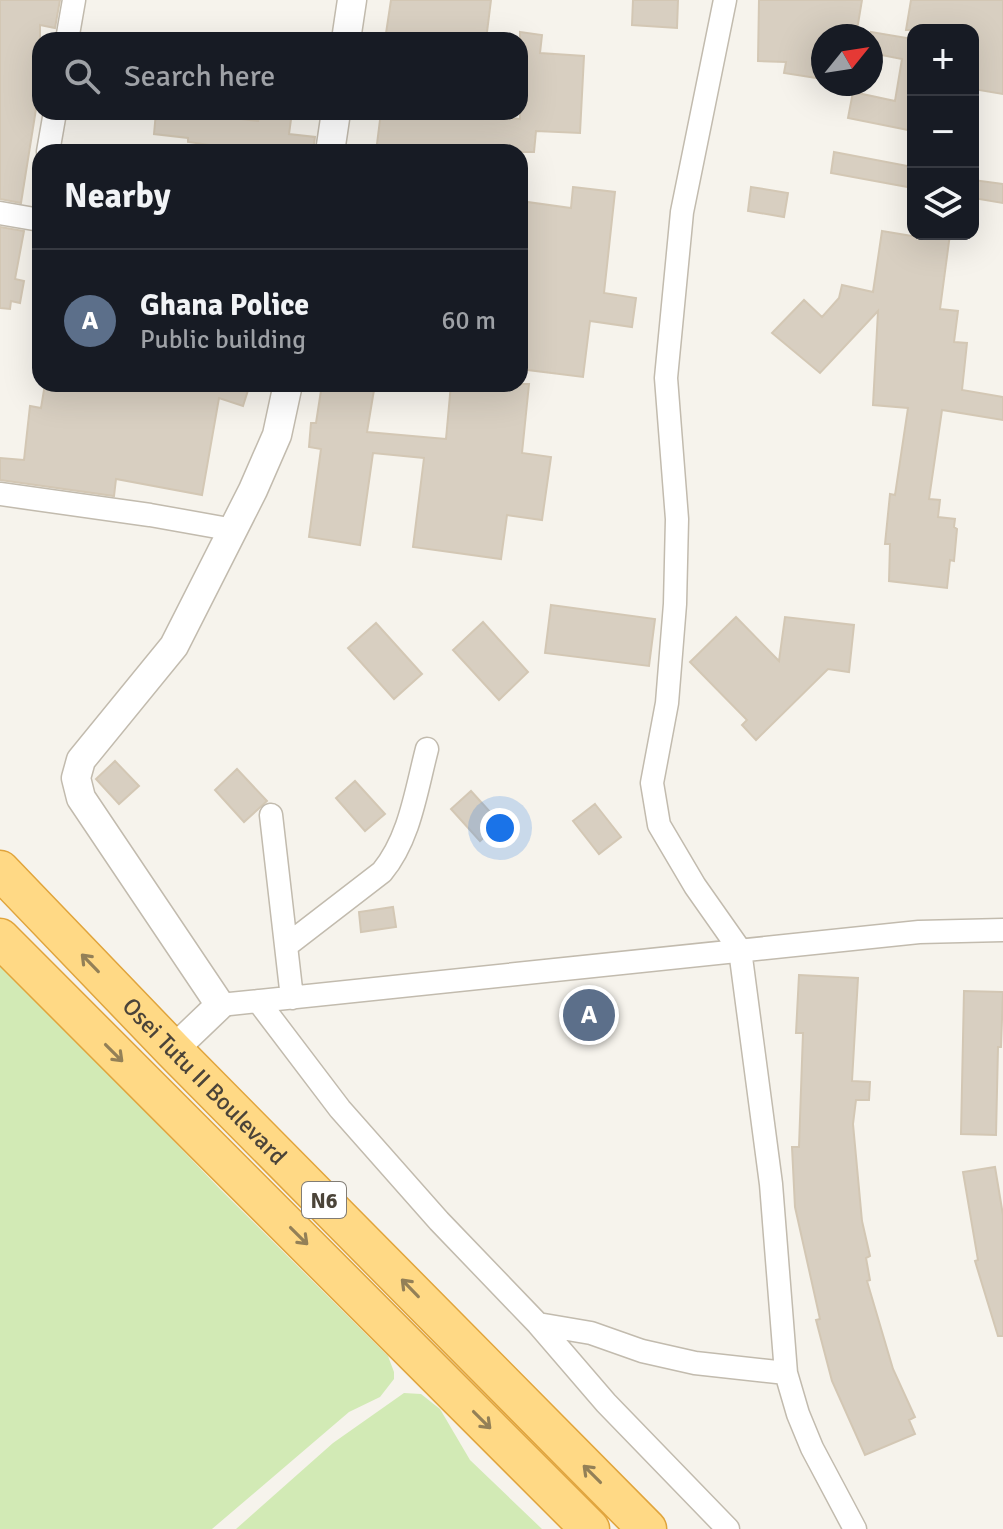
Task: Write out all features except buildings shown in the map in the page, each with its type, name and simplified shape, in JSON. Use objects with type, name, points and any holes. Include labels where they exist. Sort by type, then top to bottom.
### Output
[{"type":"highway","name":"Osei Tutu II Boulevard","points":[[0,870],[173,1050],[647,1529]]},
{"type":"highway","name":"Osei Tutu II Boulevard","points":[[0,938],[590,1529]]},
{"type":"street","points":[[68,32],[74,0]]},
{"type":"street","points":[[347,32],[352,0]]},
{"type":"street","points":[[725,0],[682,212],[666,378],[677,519],[675,604],[667,703],[652,783],[659,825],[695,886],[740,950],[771,1184],[786,1373],[812,1448],[855,1529]]},
{"type":"street","points":[[49,144],[54,120]]},
{"type":"street","points":[[331,144],[335,120]]},
{"type":"street","points":[[0,213],[32,213]]},
{"type":"street","points":[[220,1005],[81,798],[76,778],[81,760],[174,646],[234,530],[277,435],[286,392]]},
{"type":"street","points":[[0,494],[234,530]]},
{"type":"street","points":[[286,946],[382,872],[395,857],[403,839],[427,749]]},
{"type":"street","points":[[271,815],[292,998]]},
{"type":"street","points":[[173,1050],[220,1005],[919,932],[1003,930]]},
{"type":"street","points":[[258,1001],[340,1109],[439,1221],[538,1324],[606,1403],[728,1529]]},
{"type":"street","points":[[538,1324],[591,1333],[642,1351],[695,1363],[786,1373]]},
{"type":"green space","points":[[0,961],[220,1189],[388,1356],[394,1372],[394,1379],[380,1397],[349,1412],[212,1529],[0,1529]]},
{"type":"green space","points":[[404,1393],[421,1394],[440,1409],[470,1460],[542,1529],[236,1529],[333,1443]]},
{"type":"place","name":"Ghana Police","points":[[589,1015]]}]
